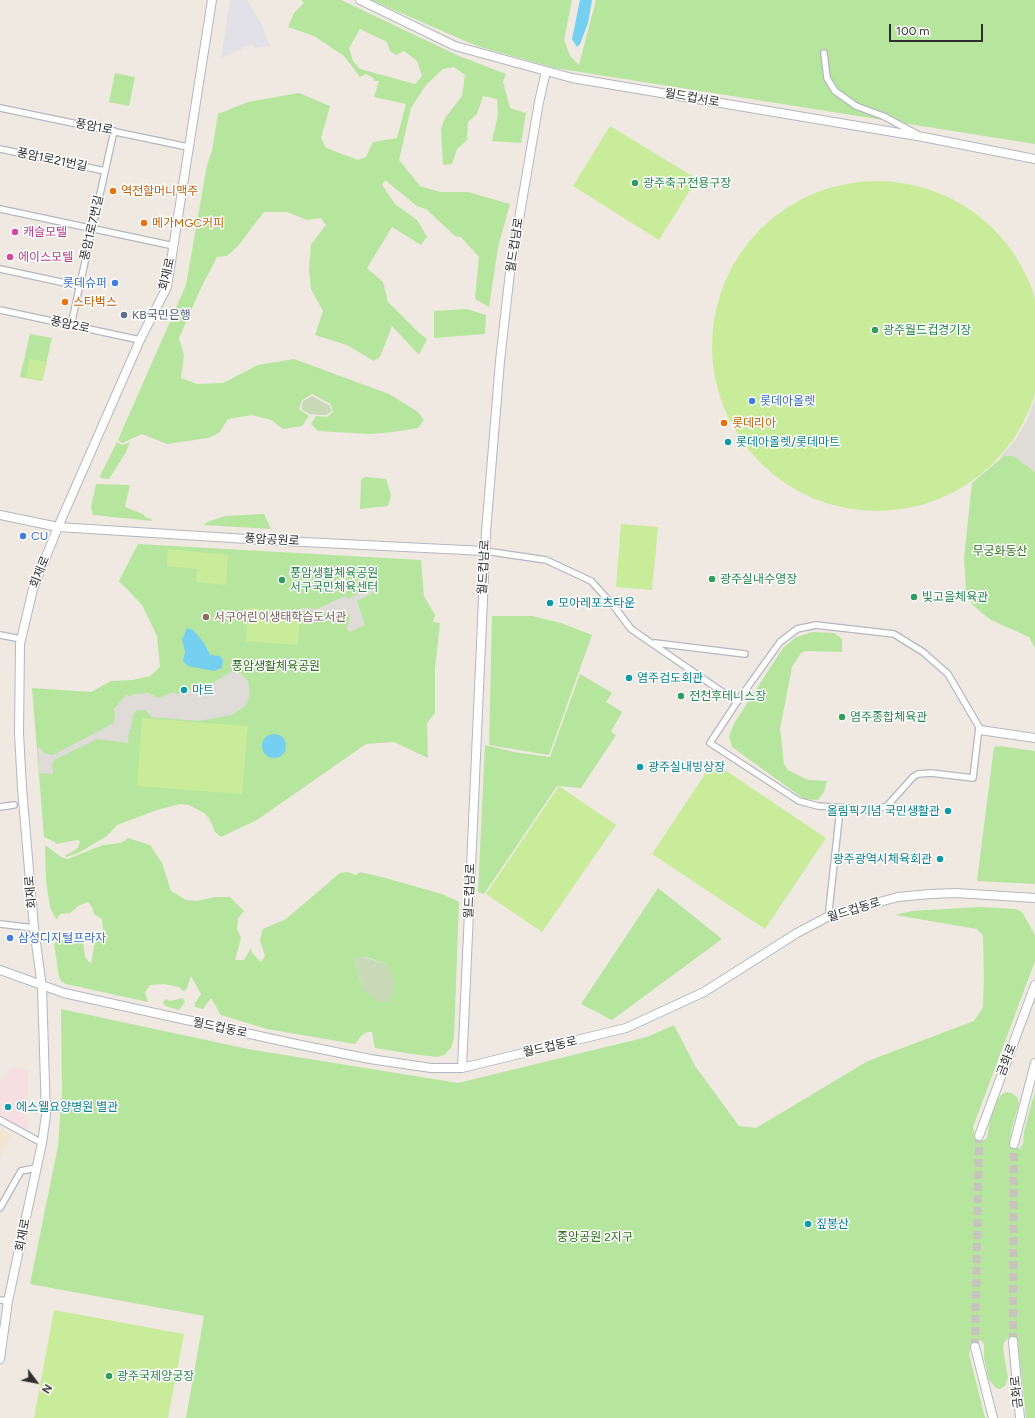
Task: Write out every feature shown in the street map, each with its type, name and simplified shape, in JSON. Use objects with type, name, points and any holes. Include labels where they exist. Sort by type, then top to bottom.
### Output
[{"type":"street","name":"회재로","points":[[0,1359],[4,1300],[42,1143],[46,1115],[42,986],[34,928],[20,748],[18,664],[21,639],[33,589],[58,527],[140,340],[167,287],[212,0]]},
{"type":"street","name":"월드컵서로","points":[[360,0],[455,46],[572,78],[923,137],[1035,159]]},
{"type":"street","points":[[824,54],[827,78],[835,91],[856,106],[883,116],[923,137]]},
{"type":"street","name":"월드컵남로","points":[[462,1068],[485,551],[500,361],[510,272],[539,102],[546,71]]},
{"type":"street","name":"풍암1로","points":[[0,108],[188,147]]},
{"type":"street","name":"풍암1로7번길","points":[[71,325],[114,131]]},
{"type":"street","name":"풍암1로21번길","points":[[0,149],[105,171]]},
{"type":"street","points":[[0,209],[174,246]]},
{"type":"street","points":[[0,269],[79,286]]},
{"type":"street","name":"풍암2로","points":[[0,310],[140,340]]},
{"type":"street","name":"풍암공원로","points":[[0,515],[58,527],[263,540],[485,551]]},
{"type":"street","points":[[485,551],[546,560],[591,581],[609,600],[631,629],[737,702]]},
{"type":"street","points":[[816,625],[894,634],[923,652],[948,674],[980,730],[973,778],[931,773],[918,774],[913,777],[885,808],[874,810],[818,806],[799,801],[710,743],[776,647],[790,633],[797,629],[816,625]]},
{"type":"street","points":[[0,635],[21,639]]},
{"type":"street","points":[[653,643],[745,654]]},
{"type":"street","points":[[980,730],[1035,738]]},
{"type":"street","points":[[0,807],[14,805]]},
{"type":"street","points":[[831,915],[830,904],[840,808]]},
{"type":"street","name":"월드컵동로","points":[[0,970],[42,986],[79,997],[370,1059],[431,1068],[462,1068],[626,1028],[704,992],[770,949],[831,915],[898,897],[930,894],[956,893],[1035,898]]},
{"type":"street","points":[[0,924],[34,928]]},
{"type":"street","name":"금화로","points":[[978,1136],[1035,985]]},
{"type":"street","points":[[1014,1144],[1035,1063]]},
{"type":"street","points":[[0,1120],[42,1143]]},
{"type":"street","points":[[0,1208],[21,1171],[36,1168]]},
{"type":"street","name":"금화로","points":[[1013,1341],[1020,1418]]},
{"type":"street","points":[[975,1347],[993,1418]]},
{"type":"shaded area","points":[[230,0],[247,0],[262,25],[270,46],[254,48],[253,44],[221,58]]},
{"type":"shaded area","points":[[1035,400],[1035,472],[1014,456],[1004,456],[999,459],[1016,439],[1027,420]]},
{"type":"shaded area","points":[[372,586],[372,593],[357,601],[365,625],[349,632],[347,628],[350,617],[349,614],[300,611],[301,608],[317,609],[345,596],[348,599]]},
{"type":"shaded area","points":[[234,670],[240,673],[248,681],[250,693],[246,705],[232,715],[198,721],[151,717],[146,710],[137,710],[133,715],[131,730],[129,730],[128,743],[97,739],[54,760],[52,765],[53,774],[39,773],[38,747],[46,754],[53,755],[114,723],[115,712],[113,710],[127,694],[129,697],[134,694],[149,693],[158,698],[174,692],[177,694],[197,688],[204,691],[211,684]]},
{"type":"shaded area","points":[[11,1067],[28,1070],[27,1128],[23,1129],[0,1115],[0,1083]]},
{"type":"shaded area","points":[[0,1128],[13,1135],[0,1157]]},
{"type":"green space","points":[[301,0],[341,0],[459,56],[506,74],[503,82],[510,108],[526,113],[521,143],[492,141],[498,114],[497,99],[483,96],[477,114],[468,122],[467,140],[457,149],[452,164],[443,165],[441,129],[445,118],[462,96],[465,75],[454,67],[443,69],[426,85],[411,108],[399,160],[420,186],[440,192],[468,192],[510,204],[498,247],[489,307],[475,299],[479,257],[461,237],[455,236],[426,209],[417,206],[385,180],[382,185],[395,204],[417,220],[427,237],[421,245],[392,227],[367,268],[383,282],[388,302],[427,339],[419,355],[392,326],[380,357],[374,361],[347,345],[315,335],[323,311],[311,289],[309,270],[311,244],[326,225],[321,218],[307,220],[287,212],[264,212],[238,246],[227,256],[217,257],[201,288],[179,338],[184,355],[181,378],[197,384],[223,383],[258,365],[294,359],[389,394],[418,412],[424,420],[418,428],[394,432],[371,434],[318,431],[311,424],[316,416],[327,417],[333,412],[331,404],[312,394],[302,400],[299,409],[309,416],[302,426],[283,429],[271,420],[252,415],[228,419],[219,433],[208,438],[167,444],[142,434],[122,443],[118,440],[186,285],[207,165],[212,151],[218,114],[248,102],[299,93],[330,106],[321,138],[326,148],[358,160],[366,157],[373,142],[397,138],[406,104],[374,97],[379,81],[374,81],[373,78],[366,74],[360,77],[344,56],[314,36],[288,27],[294,13],[304,3]],"holes":[[[360,29],[387,42],[390,51],[396,55],[404,51],[417,61],[422,76],[415,84],[360,69],[353,61],[349,48]]]},
{"type":"green space","points":[[371,0],[572,0],[564,40],[570,56],[579,65],[596,0],[1035,0],[1035,144],[555,68],[477,46]]},
{"type":"green space","points":[[115,73],[135,77],[129,106],[109,102]]},
{"type":"green space","name":"광주축구전용구장","points":[[610,126],[697,179],[659,240],[573,186]]},
{"type":"green space","name":"광주월드컵경기장","points":[[877,181],[909,184],[925,188],[955,201],[982,219],[1004,241],[1022,268],[1035,298],[1039,314],[1042,346],[1039,378],[1035,394],[1022,424],[1004,451],[982,473],[955,491],[925,504],[909,508],[877,511],[845,508],[829,504],[799,491],[772,473],[750,451],[732,424],[719,394],[715,378],[712,346],[715,314],[719,298],[732,268],[750,241],[772,219],[799,201],[829,188],[845,184]]},
{"type":"green space","points":[[466,309],[486,315],[485,334],[434,338],[434,311]]},
{"type":"green space","points":[[30,334],[52,338],[42,381],[20,377]]},
{"type":"green space","points":[[30,359],[47,362],[42,381],[26,378]]},
{"type":"green space","points":[[312,396],[330,406],[332,411],[326,415],[317,415],[310,414],[301,409],[303,401]]},
{"type":"green space","points":[[117,442],[122,445],[130,442],[126,452],[109,479],[101,478],[100,476]]},
{"type":"green space","name":"무궁화동산","points":[[1004,456],[1014,456],[1035,472],[1035,648],[1029,637],[991,620],[982,613],[973,605],[966,590],[964,558],[972,483]]},
{"type":"green space","points":[[365,477],[386,479],[391,495],[388,506],[360,509],[361,480]]},
{"type":"green space","points":[[96,484],[130,485],[125,507],[143,514],[152,521],[93,515],[91,508]]},
{"type":"green space","points":[[264,514],[271,529],[204,525],[207,522],[225,516]]},
{"type":"green space","points":[[621,524],[658,527],[652,590],[616,587]]},
{"type":"green space","name":"풍암생활체육공원","points":[[138,544],[421,560],[424,596],[435,615],[433,622],[440,623],[435,668],[435,713],[427,723],[428,758],[394,742],[366,744],[257,820],[221,837],[215,832],[209,818],[204,813],[189,805],[180,804],[157,810],[117,825],[107,836],[80,852],[67,857],[65,856],[78,848],[80,841],[77,840],[56,844],[55,842],[44,837],[32,688],[91,692],[111,681],[133,680],[150,676],[160,667],[157,636],[142,605],[119,581]]},
{"type":"green space","points":[[168,549],[228,555],[226,585],[196,582],[197,569],[167,566]]},
{"type":"green space","points":[[248,608],[300,612],[298,645],[246,641]]},
{"type":"green space","points":[[492,616],[532,616],[561,623],[592,635],[549,755],[489,745]]},
{"type":"green space","points":[[813,632],[834,633],[842,639],[842,652],[806,651],[801,653],[792,667],[780,729],[784,764],[788,770],[808,780],[827,781],[824,792],[818,800],[804,799],[732,747],[729,736],[735,722],[783,648],[796,637]]},
{"type":"green space","points":[[580,674],[612,693],[606,702],[622,712],[611,732],[616,735],[581,788],[557,786],[484,894],[478,892],[485,745],[514,752],[550,757]]},
{"type":"green space","points":[[142,718],[248,726],[242,794],[137,786]]},
{"type":"green space","points":[[1000,746],[1035,751],[1035,884],[977,881],[994,747]]},
{"type":"green space","points":[[713,762],[826,838],[765,929],[652,854]]},
{"type":"green space","points":[[559,786],[616,825],[542,932],[486,894]]},
{"type":"green space","points":[[128,838],[150,845],[162,863],[171,891],[186,900],[197,901],[215,897],[230,897],[244,911],[238,918],[237,929],[241,938],[235,960],[244,960],[251,948],[252,953],[261,962],[265,956],[260,940],[263,929],[286,919],[340,873],[347,872],[356,875],[360,872],[382,877],[442,894],[459,902],[454,1038],[451,1048],[444,1055],[438,1057],[375,1048],[372,1032],[367,1032],[361,1036],[355,1044],[267,1029],[221,1015],[211,998],[203,1009],[195,1007],[195,1003],[201,994],[191,976],[186,990],[183,991],[179,987],[164,984],[150,985],[145,992],[148,1002],[66,984],[61,981],[59,977],[54,943],[61,940],[83,942],[85,957],[91,964],[96,935],[103,930],[102,919],[94,914],[92,907],[88,902],[78,906],[70,913],[60,914],[57,919],[54,916],[50,907],[46,881],[45,845],[61,857],[68,859],[103,845],[121,843]],"holes":[[[366,957],[387,964],[363,989],[354,958]]]},
{"type":"green space","points":[[658,888],[722,939],[612,1020],[581,1004]]},
{"type":"green space","name":"중앙공원 2지구","points":[[979,907],[1016,909],[1022,912],[1035,935],[1035,961],[973,1127],[976,1139],[981,1142],[987,1138],[990,1120],[995,1104],[1001,1095],[1006,1092],[1011,1093],[1017,1097],[1019,1103],[1011,1131],[1010,1144],[1015,1149],[1019,1149],[1023,1144],[1024,1132],[1035,1091],[1035,1418],[1026,1418],[1018,1341],[1012,1335],[1004,1342],[1003,1349],[1008,1378],[1005,1386],[1000,1389],[996,1388],[989,1380],[984,1358],[984,1344],[980,1340],[976,1339],[972,1342],[970,1348],[969,1354],[985,1418],[186,1418],[204,1316],[30,1284],[58,1146],[62,1091],[61,1009],[248,1049],[458,1083],[647,1037],[674,1025],[695,1066],[739,1126],[756,1128],[868,1061],[974,1021],[983,1007],[983,936],[977,929],[895,915],[912,911]]},
{"type":"green space","points":[[360,956],[387,964],[395,983],[392,996],[387,1003],[376,1000],[363,989],[354,958]]},
{"type":"green space","points":[[183,998],[185,1002],[179,1010],[165,1006],[163,1002],[166,999],[170,1001]]},
{"type":"green space","name":"광주국제양궁장","points":[[54,1310],[184,1334],[168,1418],[34,1418]]},
{"type":"water","points":[[580,0],[592,0],[588,23],[580,44],[577,47],[572,39]]},
{"type":"water","points":[[187,628],[193,630],[204,643],[210,655],[220,656],[223,660],[222,668],[214,671],[188,666],[183,661],[185,652],[182,640]]},
{"type":"water","points":[[274,734],[282,738],[286,746],[282,754],[274,758],[266,754],[262,746],[266,738]]},
{"type":"tunnel","points":[[975,1347],[979,1136]]},
{"type":"tunnel","points":[[1013,1341],[1014,1144]]},
{"type":"place","name":"광주축구전용구장","points":[[635,183]]},
{"type":"place","name":"역전할머니맥주","points":[[113,191]]},
{"type":"place","name":"메가MGC커피","points":[[144,223]]},
{"type":"place","name":"캐슬모텔","points":[[15,232]]},
{"type":"place","name":"에이스모텔","points":[[10,257]]},
{"type":"place","name":"롯데슈퍼","points":[[115,283]]},
{"type":"place","name":"스타벅스","points":[[65,302]]},
{"type":"place","name":"KB국민은행","points":[[124,315]]},
{"type":"place","name":"광주월드컵경기장","points":[[875,330]]},
{"type":"place","name":"롯데아올렛","points":[[752,401]]},
{"type":"place","name":"롯데리아","points":[[724,423]]},
{"type":"place","name":"롯데아올렛/롯데마트","points":[[728,442]]},
{"type":"place","name":"CU","points":[[23,536]]},
{"type":"place","name":"광주실내수영장","points":[[712,579]]},
{"type":"place","name":"풍암생활체육공원 서구국민체육센터","points":[[282,580]]},
{"type":"place","name":"빛고을체육관","points":[[914,597]]},
{"type":"place","name":"모아레포츠타운","points":[[550,603]]},
{"type":"place","name":"서구어린이생태학습도서관","points":[[206,617]]},
{"type":"place","name":"염주검도회관","points":[[629,678]]},
{"type":"place","name":"마트","points":[[184,690]]},
{"type":"place","name":"전천후테니스장","points":[[681,696]]},
{"type":"place","name":"염주종합체육관","points":[[842,717]]},
{"type":"place","name":"광주실내빙상장","points":[[640,767]]},
{"type":"place","name":"올림픽기념 국민생활관","points":[[948,811]]},
{"type":"place","name":"광주광역시체육회관","points":[[940,859]]},
{"type":"place","name":"삼성디지털프라자","points":[[10,938]]},
{"type":"place","name":"에스웰요양병원 별관","points":[[8,1107]]},
{"type":"place","name":"짚봉산","points":[[808,1224]]},
{"type":"place","name":"광주국제양궁장","points":[[109,1376]]}]
